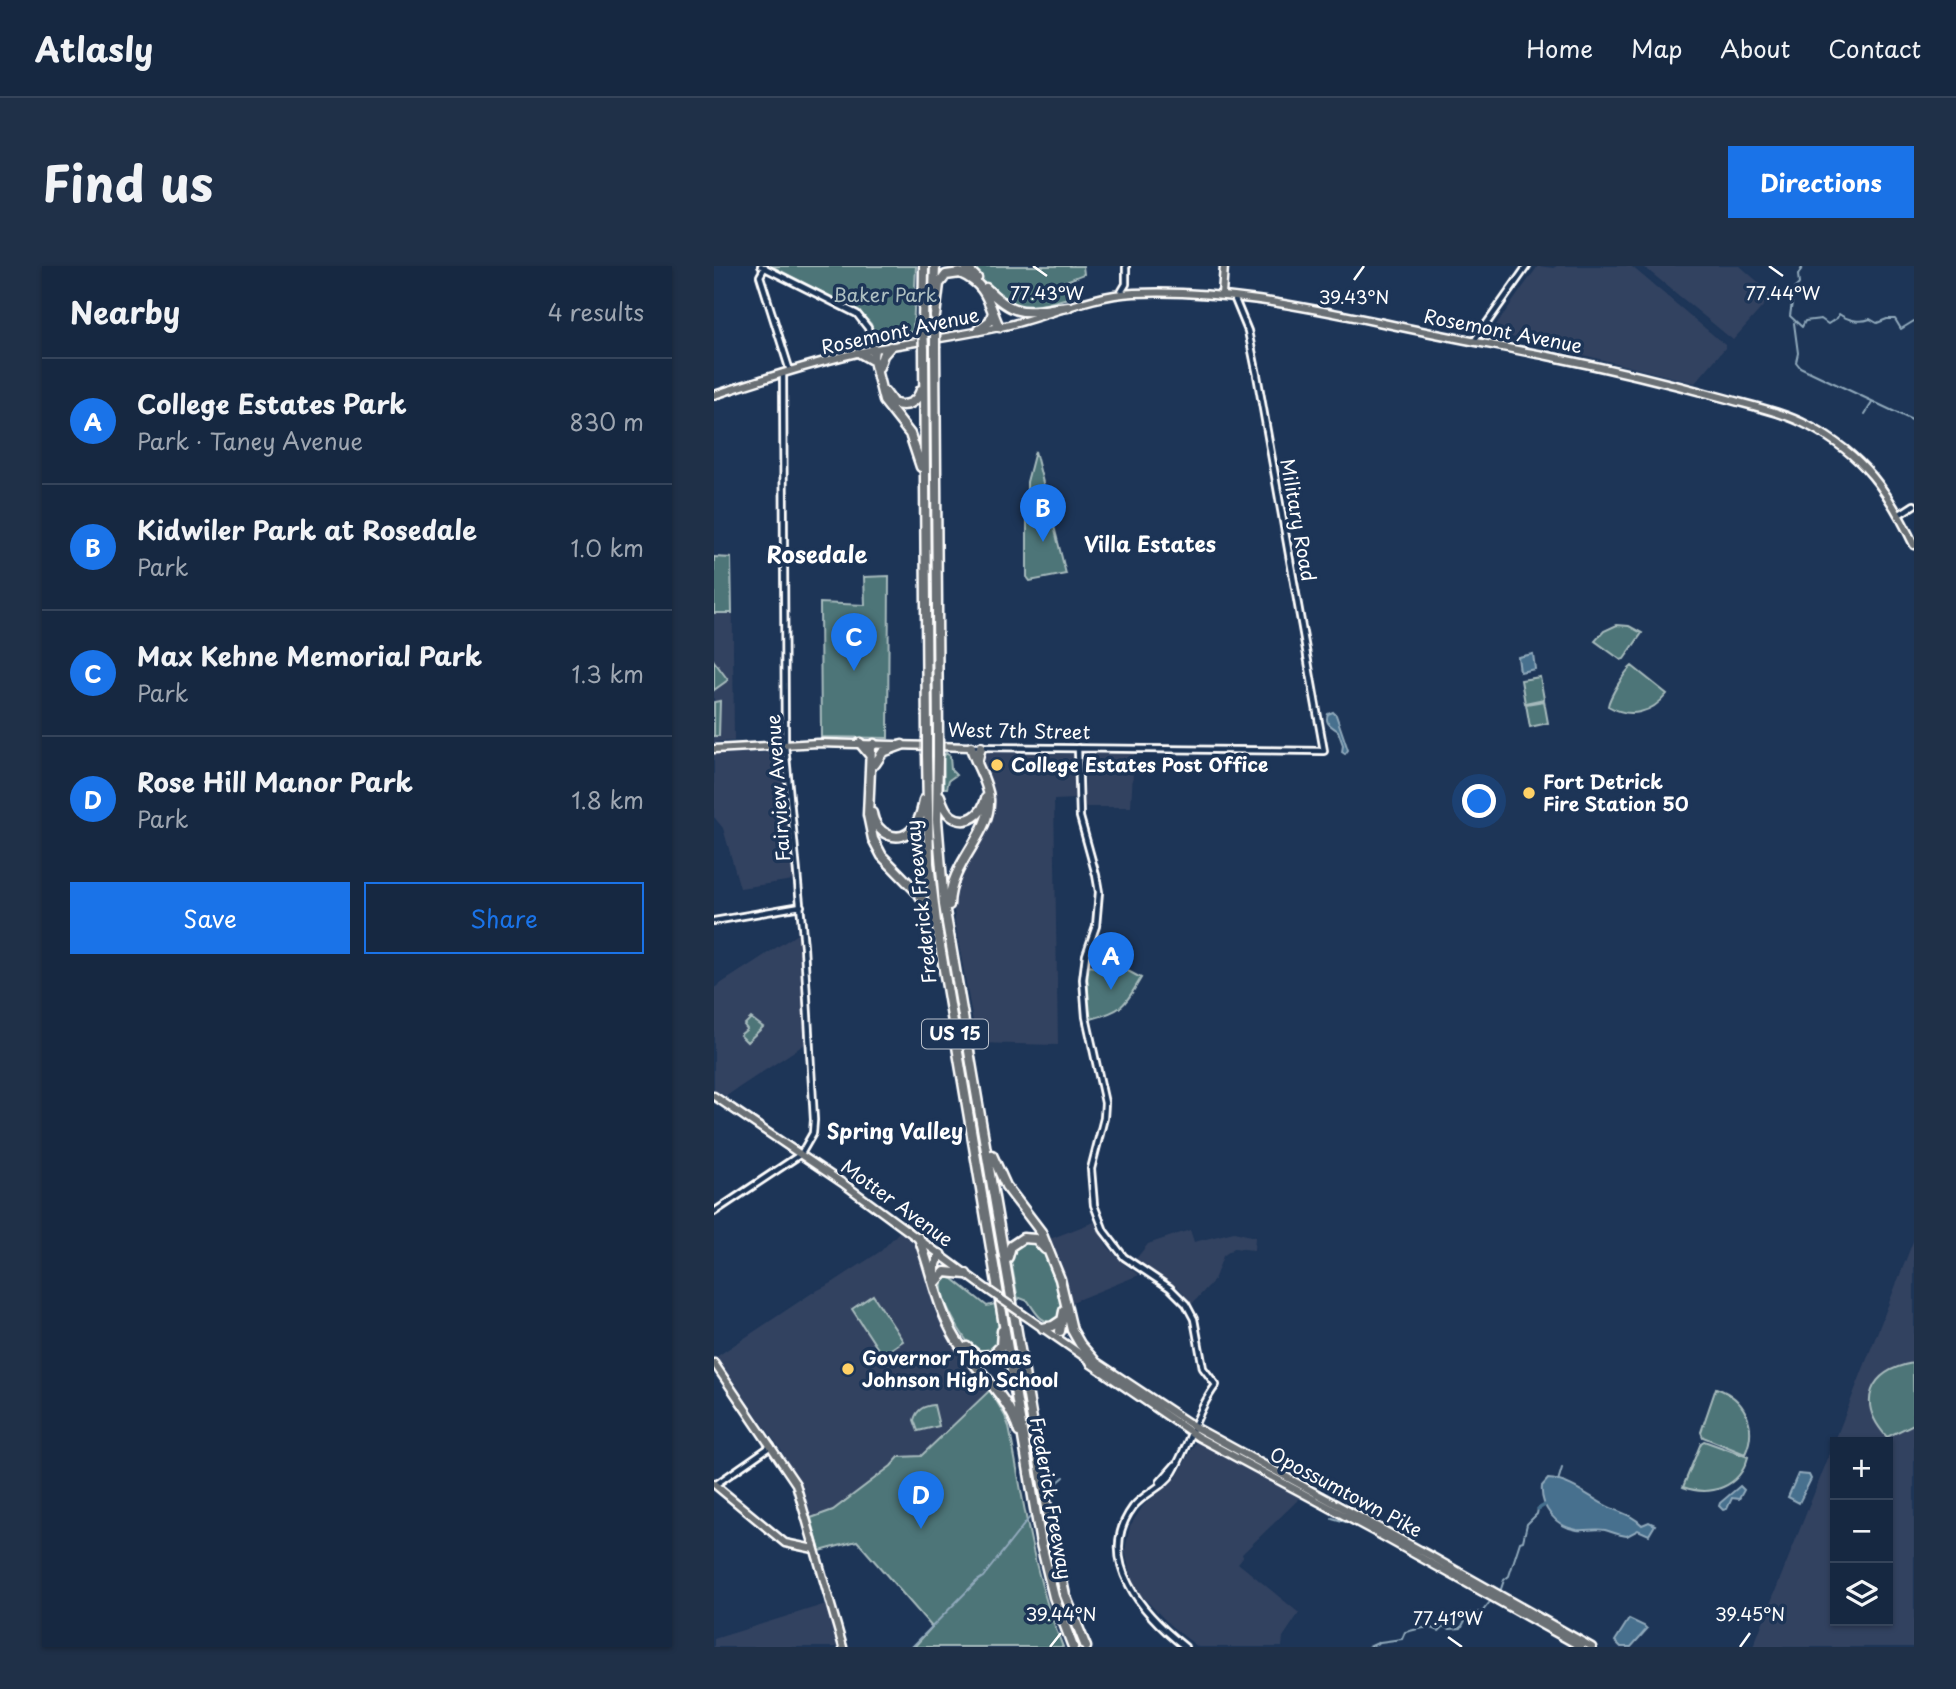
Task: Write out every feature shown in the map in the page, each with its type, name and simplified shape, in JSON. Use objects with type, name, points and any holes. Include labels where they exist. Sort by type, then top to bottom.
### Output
[{"type":"highway","name":"Frederick Freeway","points":[[923,266],[929,863],[936,922],[1047,1568],[1058,1610],[1073,1647]]},
{"type":"highway","name":"Frederick Freeway","points":[[934,266],[937,789],[940,864],[950,940],[1050,1525],[1065,1595]]},
{"type":"highway","points":[[965,266],[1005,306],[1017,312],[1068,307]]},
{"type":"highway","points":[[935,316],[939,284],[951,273],[960,273],[974,281],[987,295],[999,327]]},
{"type":"highway","points":[[987,289],[998,312],[999,327]]},
{"type":"highway","points":[[978,331],[990,321],[994,309]]},
{"type":"highway","points":[[876,364],[890,347]]},
{"type":"highway","points":[[874,349],[884,401],[910,434],[925,480]]},
{"type":"highway","points":[[860,353],[876,364],[885,394],[897,405],[905,406],[915,401],[920,394],[923,377]]},
{"type":"highway","points":[[860,743],[870,755]]},
{"type":"highway","points":[[874,744],[870,755],[868,821],[873,839],[882,856],[919,894],[936,922]]},
{"type":"highway","points":[[874,744],[872,815],[875,824],[885,834],[902,836],[912,830],[921,814],[927,789]]},
{"type":"highway","points":[[875,764],[883,752],[902,745]]},
{"type":"highway","points":[[950,940],[949,902],[952,881],[981,831],[989,807],[987,788],[977,766],[976,747]]},
{"type":"highway","points":[[937,789],[945,809],[955,818],[969,819],[979,813],[986,798],[969,760],[976,747]]},
{"type":"highway","points":[[984,1133],[999,1172],[1041,1232],[1054,1260],[1063,1288],[1066,1318],[1062,1331],[1058,1334]]},
{"type":"highway","points":[[919,1238],[939,1302],[951,1330],[971,1360],[1004,1399],[1016,1422],[1027,1454]]},
{"type":"highway","points":[[1009,1281],[1008,1259],[1011,1246],[1023,1238],[1038,1241],[1045,1248],[1057,1279],[1066,1318],[1092,1360]]},
{"type":"highway","points":[[940,1254],[935,1271],[936,1282],[952,1322],[965,1346],[974,1355],[988,1356],[999,1350],[1002,1342],[1003,1312]]},
{"type":"highway","points":[[930,1272],[940,1254]]},
{"type":"highway","points":[[936,1282],[945,1272],[966,1273]]},
{"type":"highway","points":[[1043,1328],[1066,1318]]},
{"type":"highway","points":[[1065,1595],[1092,1647]]},
{"type":"highway","name":"US 15","points":[[1065,1595],[1086,1647]]},
{"type":"main road","points":[[1222,294],[1224,266]]},
{"type":"main road","name":"Rosemont Avenue","points":[[714,395],[874,349],[999,327],[1120,294],[1222,294],[1475,340],[1594,365],[1708,393],[1789,417],[1829,438],[1870,473],[1900,514],[1914,545]]},
{"type":"main road","name":"West 7th Street","points":[[714,749],[818,743],[976,747]]},
{"type":"main road","name":"Motter Avenue","points":[[714,1096],[801,1154],[1024,1315]]},
{"type":"main road","name":"Opossumtown Pike","points":[[1024,1315],[1058,1334],[1194,1430],[1581,1647]]},
{"type":"main road","points":[[714,1363],[796,1484],[843,1647]]},
{"type":"main road","name":"Opossumtown Pike","points":[[1194,1430],[1440,1560],[1592,1647]]},
{"type":"main road","points":[[714,1485],[785,1543],[814,1549]]},
{"type":"main road","points":[[796,1545],[811,1539]]},
{"type":"street","points":[[1120,294],[1126,284],[1126,266]]},
{"type":"street","points":[[1475,340],[1527,266]]},
{"type":"street","points":[[764,267],[857,314],[867,325],[874,349]]},
{"type":"street","name":"Fairview Avenue","points":[[764,267],[761,276],[787,372],[785,745],[801,906],[814,1120],[813,1133],[801,1154]]},
{"type":"street","points":[[1126,284],[1133,293]]},
{"type":"street","name":"Military Road","points":[[1234,296],[1248,331],[1257,375],[1324,751]]},
{"type":"street","points":[[1900,514],[1914,505]]},
{"type":"street","name":"West 7th Street","points":[[976,747],[1324,751]]},
{"type":"street","points":[[1079,748],[1080,817],[1097,875],[1099,892],[1096,926],[1086,955],[1083,979],[1086,1017],[1105,1103],[1104,1118],[1091,1169],[1094,1205],[1104,1231],[1124,1257],[1170,1288],[1186,1304],[1194,1319],[1201,1363],[1205,1373],[1216,1385],[1205,1413],[1201,1415],[1176,1464],[1158,1485],[1138,1502],[1126,1520],[1120,1541],[1125,1581],[1137,1598],[1185,1647]]},
{"type":"street","points":[[714,921],[801,906]]},
{"type":"street","points":[[714,1212],[801,1154]]},
{"type":"street","points":[[714,1485],[772,1446]]},
{"type":"shaded area","points":[[1538,266],[1631,266],[1725,345],[1725,348],[1695,383],[1491,332]]},
{"type":"shaded area","points":[[1643,266],[1740,266],[1773,295],[1733,340]]},
{"type":"shaded area","points":[[732,556],[734,741],[714,742],[714,557]]},
{"type":"shaded area","points":[[1533,654],[1535,669],[1520,672],[1518,657]]},
{"type":"shaded area","points":[[1333,712],[1348,750],[1345,754],[1342,752],[1343,745],[1338,731],[1327,720],[1328,714]]},
{"type":"shaded area","points":[[781,752],[793,880],[740,888],[723,828],[714,817],[714,754]]},
{"type":"shaded area","points":[[981,752],[1074,754],[1075,799],[1054,800],[1058,1045],[977,1043],[955,923],[953,891],[992,809],[993,791],[979,761]]},
{"type":"shaded area","points":[[1085,753],[1134,754],[1131,807],[1085,807]]},
{"type":"shaded area","points":[[799,933],[805,1044],[726,1096],[714,1090],[714,988]]},
{"type":"shaded area","points":[[1094,1222],[1107,1246],[1139,1275],[1072,1302],[1059,1258],[1050,1239]]},
{"type":"shaded area","points":[[1190,1230],[1194,1242],[1234,1232],[1255,1237],[1254,1250],[1234,1248],[1223,1256],[1214,1280],[1192,1304],[1180,1289],[1135,1260],[1148,1244]]},
{"type":"shaded area","name":"Governor Thomas Johnson High School","points":[[899,1232],[912,1239],[919,1248],[948,1336],[964,1360],[990,1390],[921,1456],[899,1457],[833,1510],[811,1518],[799,1481],[779,1447],[716,1357],[881,1251]]},
{"type":"shaded area","points":[[1914,1239],[1914,1647],[1753,1647],[1830,1453],[1830,1626],[1893,1626],[1893,1437],[1836,1437]]},
{"type":"shaded area","points":[[1200,1442],[1301,1497],[1242,1554],[1243,1557],[1238,1563],[1299,1613],[1283,1637],[1282,1647],[1198,1647],[1171,1626],[1132,1583],[1125,1551],[1130,1526],[1143,1506],[1177,1477],[1195,1443]]},
{"type":"shaded area","points":[[1798,1474],[1809,1475],[1811,1479],[1799,1503],[1788,1497]]},
{"type":"shaded area","points":[[1548,1479],[1570,1485],[1634,1518],[1642,1525],[1649,1522],[1655,1525],[1649,1535],[1638,1530],[1627,1536],[1602,1529],[1580,1530],[1562,1525],[1551,1515],[1544,1501],[1542,1486]]},
{"type":"shaded area","points":[[1740,1486],[1744,1490],[1739,1499],[1732,1498],[1727,1509],[1723,1510],[1719,1506],[1720,1503]]},
{"type":"shaded area","points":[[826,1604],[837,1647],[714,1647],[714,1639]]},
{"type":"shaded area","points":[[1629,1619],[1647,1629],[1631,1647],[1621,1647],[1615,1641]]},
{"type":"green space","name":"Baker Park","points":[[771,266],[916,266],[913,331],[877,344],[871,324],[859,311]]},
{"type":"green space","points":[[972,266],[1083,266],[1084,274],[1066,281],[1073,297],[1023,307],[1008,302],[993,292]]},
{"type":"green space","points":[[1035,451],[1066,574],[1030,581],[1027,577],[1027,482]]},
{"type":"green space","points":[[714,557],[731,558],[732,613],[714,613]]},
{"type":"green space","points":[[889,576],[888,738],[821,737],[820,603],[865,605],[864,577]]},
{"type":"green space","points":[[1617,625],[1629,626],[1642,633],[1621,660],[1595,641],[1604,631]]},
{"type":"green space","points":[[714,661],[728,680],[714,690]]},
{"type":"green space","points":[[1632,666],[1667,694],[1648,710],[1632,713],[1608,706],[1625,673]]},
{"type":"green space","points":[[1540,677],[1544,699],[1525,703],[1521,680]]},
{"type":"green space","points":[[720,701],[719,736],[714,736],[714,702]]},
{"type":"green space","points":[[1544,701],[1548,723],[1530,727],[1526,704]]},
{"type":"green space","points":[[946,753],[950,756],[951,770],[956,775],[949,780],[947,788],[944,788],[943,758]]},
{"type":"green space","points":[[1087,966],[1128,971],[1141,978],[1122,1006],[1091,1019]]},
{"type":"green space","points":[[751,1018],[763,1027],[747,1042],[740,1035],[747,1029],[744,1025]]},
{"type":"green space","points":[[1030,1239],[1044,1253],[1055,1273],[1061,1295],[1062,1316],[1053,1323],[1041,1318],[1028,1301],[1020,1298],[1018,1300],[1010,1255],[1018,1241]]},
{"type":"green space","points":[[944,1276],[953,1279],[987,1306],[995,1304],[1001,1340],[996,1351],[978,1354],[966,1339],[946,1305],[942,1284]]},
{"type":"green space","points":[[873,1295],[903,1341],[882,1355],[852,1309]]},
{"type":"green space","points":[[1913,1363],[1914,1424],[1887,1437],[1877,1424],[1870,1401],[1877,1381],[1898,1367]]},
{"type":"green space","points":[[1716,1388],[1735,1399],[1746,1414],[1750,1433],[1745,1454],[1703,1437],[1701,1432]]},
{"type":"green space","points":[[990,1390],[1009,1427],[1037,1566],[1063,1647],[914,1647],[932,1627],[857,1541],[820,1551],[811,1518],[833,1510],[899,1457],[921,1456]]},
{"type":"green space","points":[[934,1405],[939,1426],[918,1431],[914,1420],[917,1413],[924,1407]]},
{"type":"green space","points":[[1704,1441],[1748,1457],[1744,1467],[1731,1482],[1714,1490],[1683,1487],[1701,1443]]},
{"type":"waterway","points":[[1803,266],[1798,275],[1799,284],[1794,289],[1790,316],[1802,327],[1805,321],[1821,319],[1828,324],[1839,314],[1854,320],[1870,319],[1877,323],[1895,319],[1901,329],[1914,321]]},
{"type":"waterway","points":[[1794,323],[1798,353],[1796,362],[1800,367],[1914,421]]},
{"type":"waterway","points":[[1865,414],[1872,403]]},
{"type":"waterway","points":[[1558,1481],[1562,1468]]},
{"type":"waterway","points":[[1049,1490],[1064,1477]]},
{"type":"waterway","points":[[1538,1509],[1545,1505]]},
{"type":"waterway","points":[[1501,1589],[1504,1580],[1509,1576],[1527,1524],[1537,1514],[1538,1509]]},
{"type":"waterway","points":[[912,1647],[983,1577],[1030,1517]]},
{"type":"waterway","points":[[1332,1518],[1346,1522]]},
{"type":"waterway","points":[[1369,1647],[1380,1642],[1402,1639],[1405,1632],[1418,1629],[1430,1628],[1439,1631],[1444,1626],[1450,1629],[1461,1628],[1469,1613],[1482,1612],[1489,1603]]},
{"type":"place","name":"Kidwiler Park at Rosedale","points":[[1043,542]]},
{"type":"place","name":"Max Kehne Memorial Park","points":[[854,671]]},
{"type":"place","name":"College Estates Post Office","points":[[997,765]]},
{"type":"place","name":"Fort Detrick Fire Station 50","points":[[1529,793]]},
{"type":"place","name":"College Estates Park","points":[[1111,990]]},
{"type":"place","name":"Governor Thomas Johnson High School","points":[[848,1369]]},
{"type":"place","name":"Rose Hill Manor Park","points":[[921,1529]]},
{"type":"district","name":"Villa Estates","points":[[1150,545]]},
{"type":"district","name":"Rosedale","points":[[817,555]]},
{"type":"district","name":"Spring Valley","points":[[895,1132]]}]
